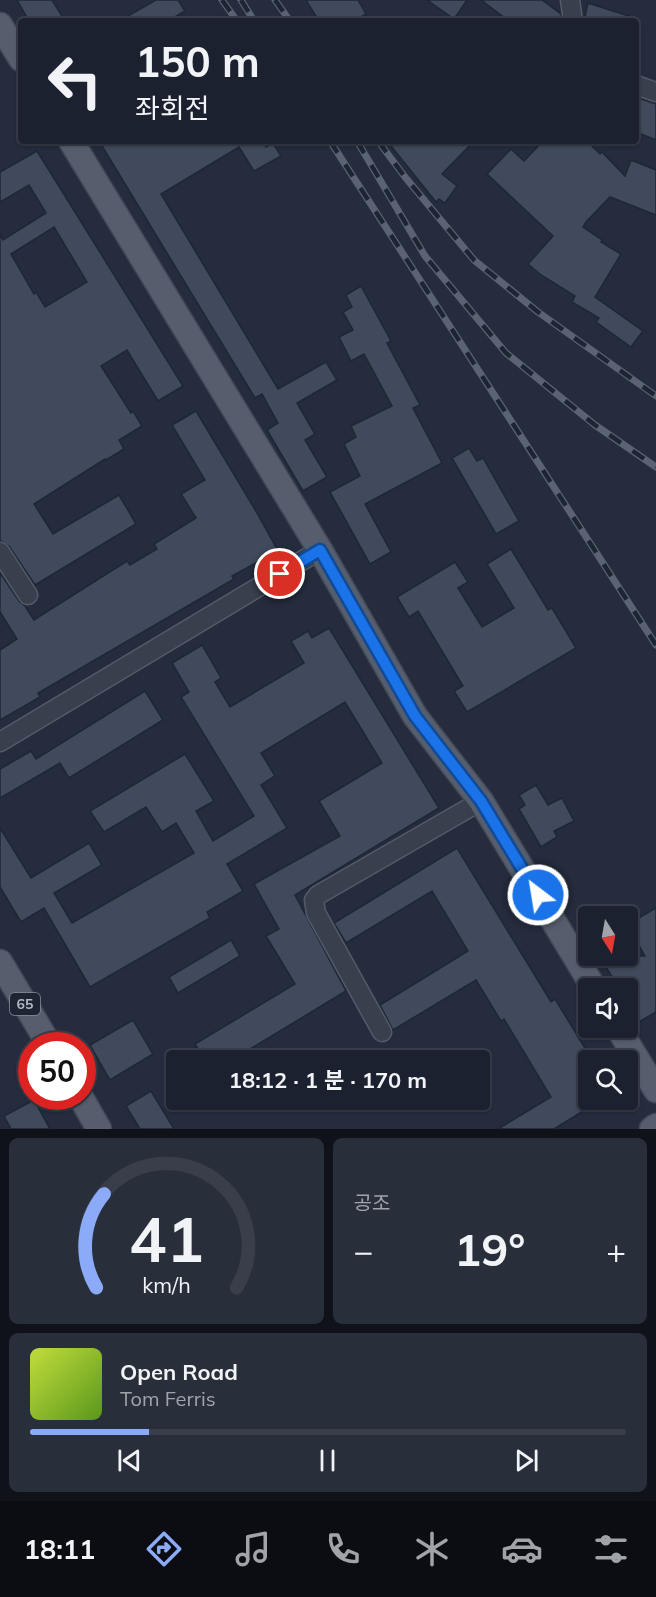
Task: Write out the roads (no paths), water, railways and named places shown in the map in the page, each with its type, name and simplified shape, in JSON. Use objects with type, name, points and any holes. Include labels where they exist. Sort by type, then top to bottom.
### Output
[{"type":"main road","points":[[0,25],[18,54]]},
{"type":"main road","points":[[73,144],[320,550],[415,716],[481,801],[588,978]]},
{"type":"main road","name":"65","points":[[0,962],[42,1032]]},
{"type":"main road","points":[[624,1038],[656,1090]]},
{"type":"main road","points":[[88,1110],[99,1129]]},
{"type":"main road","points":[[652,1129],[656,1126]]},
{"type":"street","points":[[570,0],[573,18]]},
{"type":"street","points":[[639,86],[656,92]]},
{"type":"street","points":[[0,742],[320,550]]},
{"type":"street","points":[[0,552],[28,595]]},
{"type":"street","points":[[382,1032],[316,913],[314,900],[318,895],[481,801]]},
{"type":"railway","points":[[222,0],[235,18]]},
{"type":"railway","points":[[241,0],[252,18]]},
{"type":"railway","points":[[275,0],[288,18]]},
{"type":"railway","points":[[332,144],[656,645]]},
{"type":"railway","points":[[359,144],[425,256],[506,353],[595,425],[656,467]]},
{"type":"railway","points":[[380,144],[474,260],[538,312],[656,396]]}]
